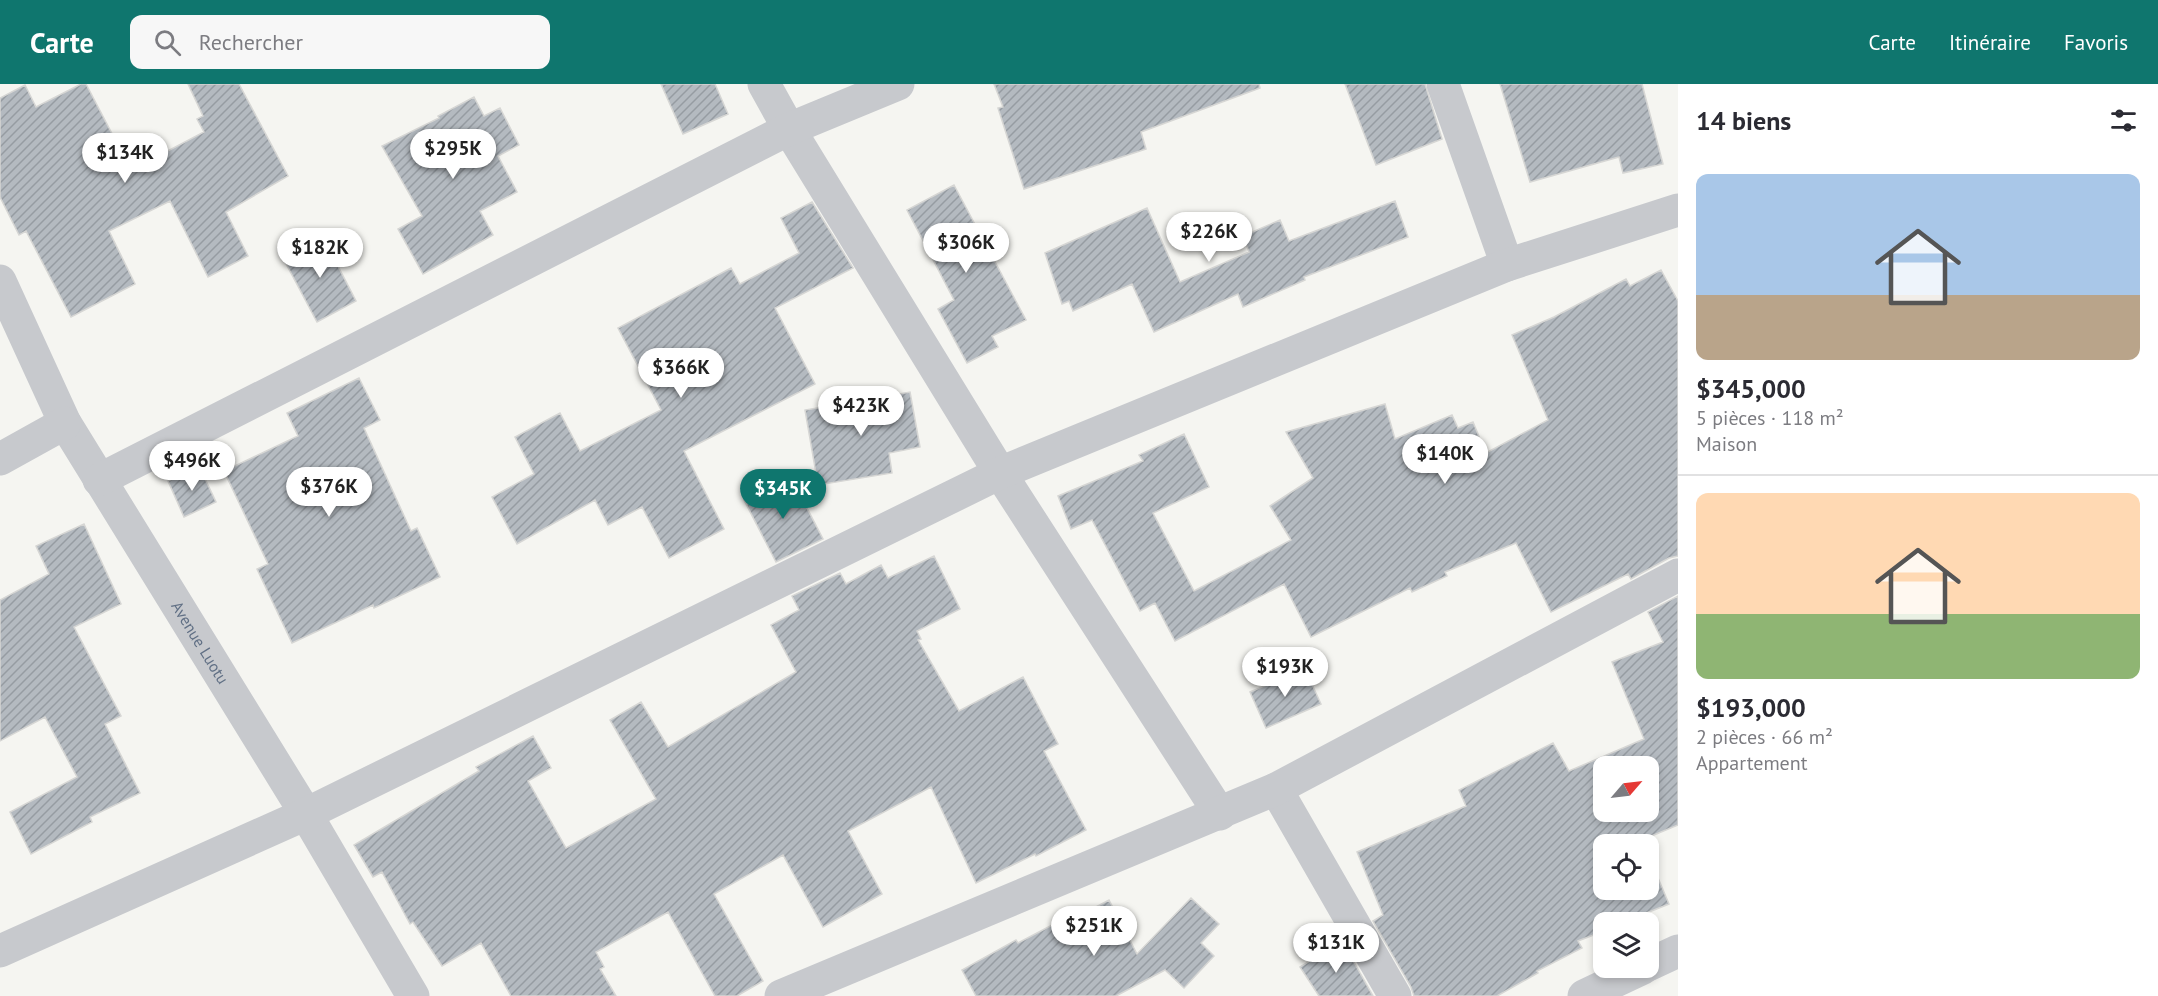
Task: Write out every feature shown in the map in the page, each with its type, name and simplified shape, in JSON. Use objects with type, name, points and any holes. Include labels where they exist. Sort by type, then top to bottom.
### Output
[{"type":"street","points":[[764,84],[789,129],[1000,473],[1220,814]]},
{"type":"street","points":[[99,480],[789,129],[898,84]]},
{"type":"street","points":[[1443,84],[1507,265]]},
{"type":"street","points":[[0,951],[306,814],[1000,473],[1507,265],[1678,210]]},
{"type":"street","name":"Avenue Luotu","points":[[0,281],[65,423],[306,814],[413,996]]},
{"type":"street","points":[[0,459],[65,423]]},
{"type":"street","points":[[781,996],[1276,789],[1678,575]]},
{"type":"street","points":[[1276,789],[1395,996]]},
{"type":"street","points":[[1659,960],[1678,951]]},
{"type":"street","points":[[1584,996],[1622,978]]},
{"type":"building","points":[[81,84],[86,84],[118,145],[130,140],[143,164],[204,132],[197,119],[203,116],[188,84],[239,84],[288,176],[226,212],[248,256],[208,277],[170,201],[109,231],[135,284],[71,317],[26,231],[19,235],[0,197],[0,98],[25,85],[36,107]]},
{"type":"building","points":[[661,84],[715,84],[728,114],[683,134]]},
{"type":"building","points":[[994,84],[1259,84],[1260,88],[1141,132],[1146,149],[1024,189],[998,108],[1003,107]]},
{"type":"building","points":[[1345,84],[1425,84],[1442,139],[1376,165]]},
{"type":"building","points":[[1500,84],[1642,84],[1663,164],[1623,173],[1619,157],[1530,182]]},
{"type":"building","points":[[474,97],[484,116],[500,108],[519,145],[498,156],[517,192],[480,211],[493,235],[423,274],[398,229],[422,216],[382,146],[439,118],[438,116]]},
{"type":"building","points":[[954,185],[1026,320],[992,336],[998,347],[967,363],[938,309],[954,300],[907,210]]},
{"type":"building","points":[[1395,201],[1408,237],[1304,277],[1305,280],[1243,307],[1238,294],[1154,332],[1132,284],[1073,311],[1069,301],[1062,304],[1045,253],[1147,208],[1180,282],[1249,252],[1243,236],[1280,220],[1289,241]]},
{"type":"building","points":[[812,202],[853,268],[775,308],[815,384],[684,451],[724,529],[669,558],[642,507],[608,525],[595,500],[517,544],[492,497],[534,474],[515,437],[560,413],[580,451],[661,410],[618,328],[731,268],[740,284],[799,253],[781,218]]},
{"type":"building","points":[[323,237],[356,301],[317,322],[283,258]]},
{"type":"building","points":[[1661,270],[1678,301],[1678,556],[1669,558],[1631,579],[1628,574],[1551,612],[1516,543],[1445,572],[1447,576],[1412,592],[1410,588],[1311,637],[1284,584],[1175,641],[1155,603],[1140,611],[1092,520],[1071,529],[1058,496],[1143,461],[1139,455],[1184,434],[1209,487],[1153,513],[1194,591],[1291,540],[1270,506],[1313,478],[1286,432],[1385,404],[1395,439],[1452,415],[1458,428],[1473,422],[1486,453],[1548,420],[1512,335],[1554,317],[1626,279],[1630,286]]},
{"type":"building","points":[[359,378],[380,420],[364,428],[411,531],[417,528],[440,577],[292,643],[257,569],[268,564],[224,471],[298,436],[287,413]]},
{"type":"building","points":[[910,392],[920,447],[889,453],[892,473],[818,485],[805,410]]},
{"type":"building","points":[[199,466],[216,502],[184,517],[168,481]]},
{"type":"building","points":[[791,477],[823,539],[776,562],[744,500]]},
{"type":"building","points":[[84,524],[121,604],[74,627],[121,716],[105,724],[140,793],[90,817],[92,822],[31,854],[10,812],[77,777],[45,717],[0,741],[0,600],[49,574],[36,546]]},
{"type":"building","points":[[934,556],[960,609],[917,631],[921,639],[918,640],[959,711],[1023,677],[1058,744],[1044,751],[1086,830],[1036,856],[1035,854],[976,883],[931,787],[848,831],[882,894],[823,927],[783,855],[714,894],[763,981],[737,996],[715,996],[668,912],[596,952],[604,967],[600,969],[616,996],[511,996],[481,943],[442,966],[413,922],[410,924],[382,872],[373,877],[354,845],[479,771],[476,767],[533,736],[551,768],[528,781],[566,848],[656,799],[610,720],[641,702],[668,747],[796,672],[771,625],[799,610],[792,596],[840,573],[846,584],[881,565],[888,578]]},
{"type":"building","points":[[1678,596],[1678,825],[1656,834],[1593,834],[1593,900],[1659,900],[1659,880],[1669,904],[1649,912],[1593,912],[1593,935],[1578,941],[1582,948],[1537,971],[1538,973],[1497,996],[1414,996],[1373,921],[1383,915],[1357,852],[1466,806],[1459,790],[1553,743],[1569,771],[1593,761],[1593,822],[1659,822],[1659,756],[1604,756],[1644,739],[1612,662],[1663,642],[1648,612]]},
{"type":"building","points":[[1305,669],[1321,704],[1266,728],[1250,692]]},
{"type":"building","points":[[1191,898],[1219,924],[1201,943],[1214,956],[1184,988],[1165,970],[1116,996],[976,996],[962,970],[1016,940],[1018,943],[1054,924],[1056,928],[1109,900],[1137,954]]},
{"type":"building","points":[[1342,941],[1373,996],[1319,996],[1300,967]]}]
